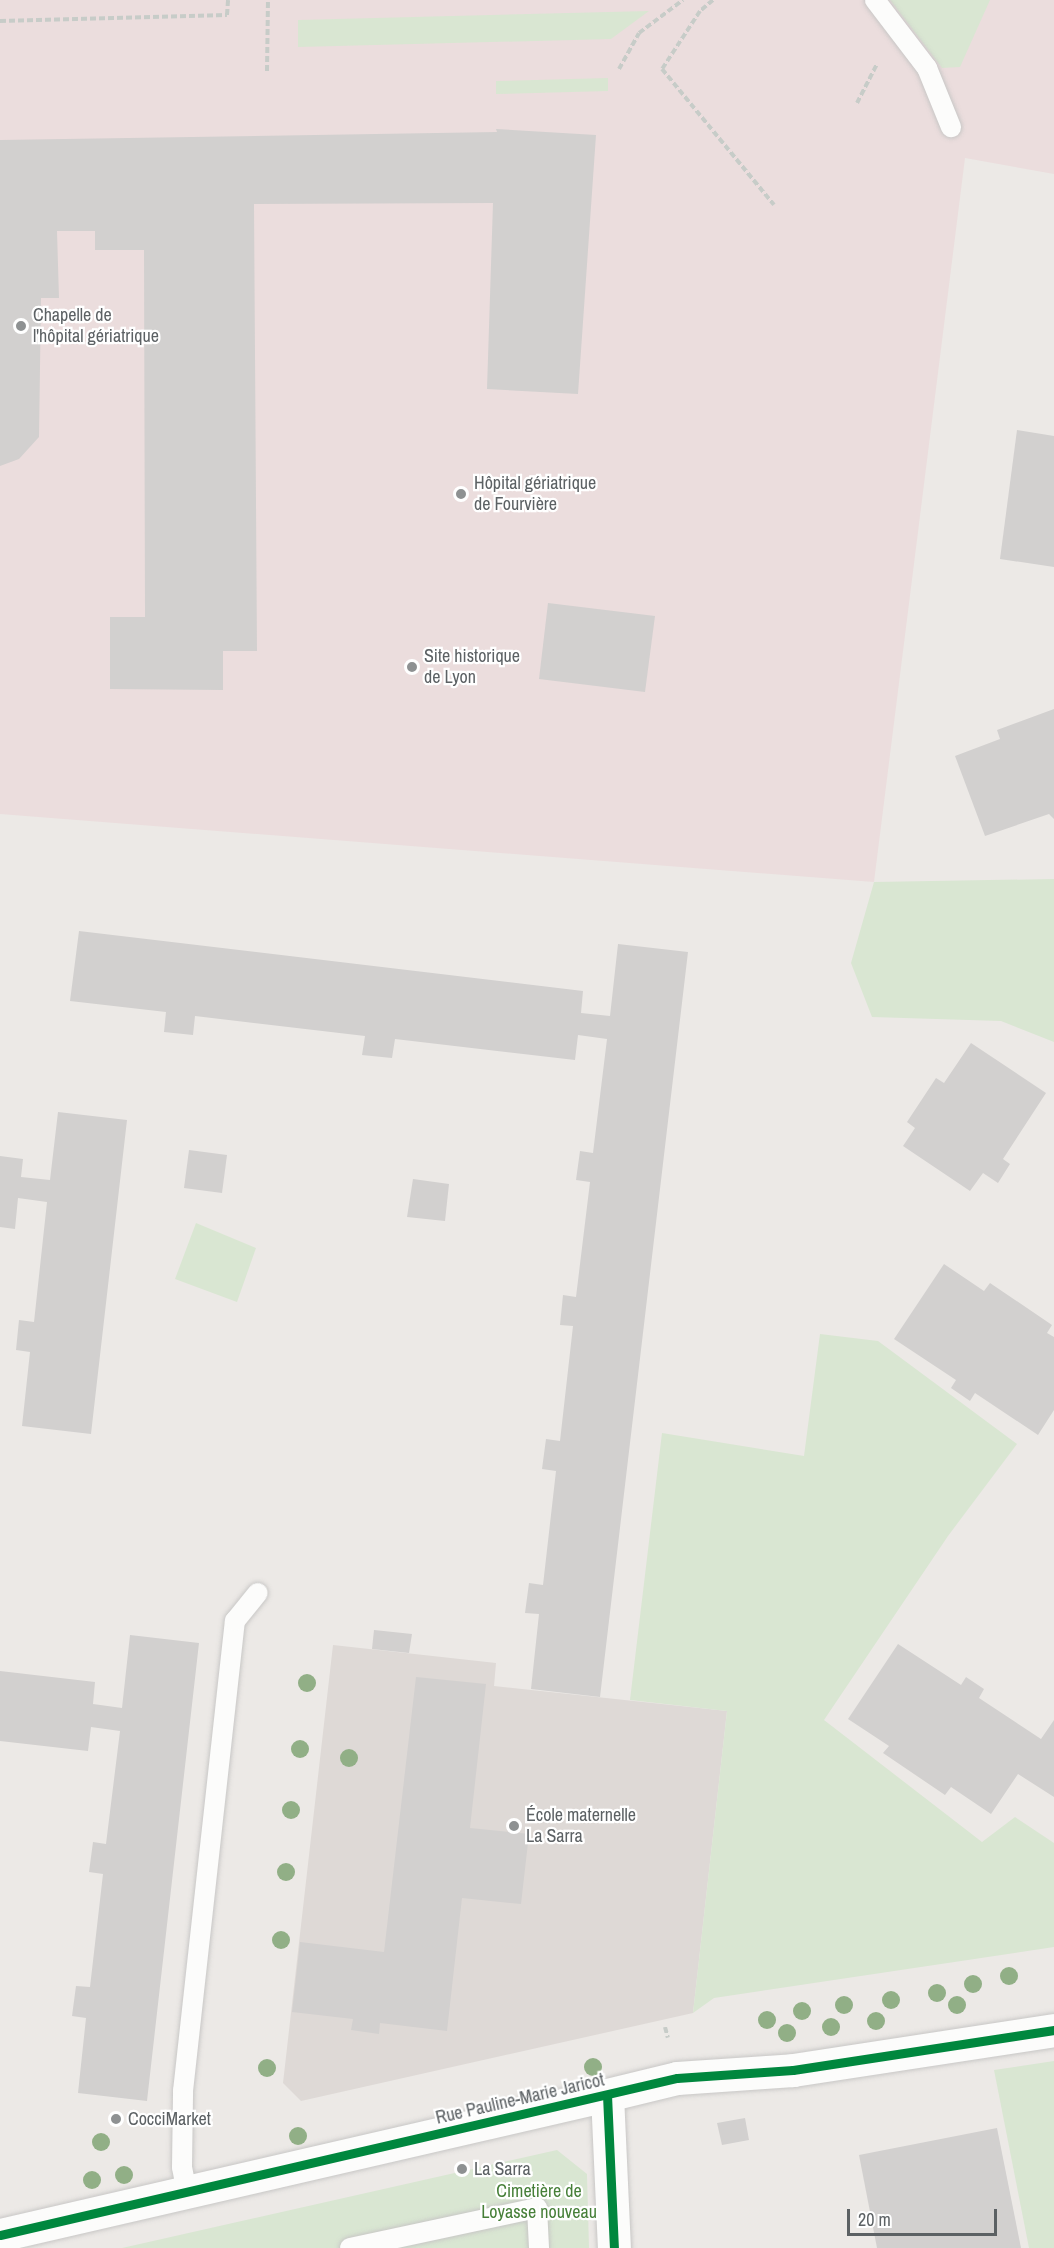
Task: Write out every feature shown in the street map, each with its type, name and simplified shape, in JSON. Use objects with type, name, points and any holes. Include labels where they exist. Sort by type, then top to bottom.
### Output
[{"type":"street","name":"Rue Pauline-Marie Jaricot","points":[[0,2235],[677,2078],[793,2070],[1054,2030]]},
{"type":"street","points":[[607,2095],[614,2248]]},
{"type":"lane","points":[[875,0],[927,68],[951,127]]},
{"type":"lane","points":[[187,2193],[182,2167],[183,2091],[232,1644],[235,1621],[258,1593]]},
{"type":"lane","points":[[350,2248],[537,2208],[539,2248]]},
{"type":"path","points":[[0,21],[227,15],[228,0]]},
{"type":"path","points":[[267,70],[268,0]]},
{"type":"path","points":[[620,69],[639,33],[683,0]]},
{"type":"path","points":[[713,0],[700,10],[662,69],[774,205]]},
{"type":"path","points":[[858,103],[874,65],[882,60]]},
{"type":"shaded area","name":"Hôpital gériatrique de Fourvière","points":[[0,0],[1054,0],[1054,174],[965,158],[874,882],[0,814]]},
{"type":"shaded area","name":"École maternelle La Sarra","points":[[333,1645],[496,1663],[494,1686],[727,1711],[693,2013],[301,2101],[283,2083]]},
{"type":"green space","points":[[890,0],[990,0],[960,67],[942,68]]},
{"type":"green space","points":[[649,11],[611,39],[298,47],[298,20]]},
{"type":"green space","points":[[608,78],[608,91],[496,94],[496,81]]},
{"type":"green space","points":[[1054,879],[1054,1042],[1001,1021],[872,1017],[851,963],[874,882]]},
{"type":"green space","points":[[196,1223],[256,1248],[237,1302],[175,1279]]},
{"type":"green space","points":[[820,1334],[878,1341],[1017,1444],[948,1536],[824,1720],[982,1842],[1015,1817],[1054,1843],[1054,1947],[714,1998],[693,2013],[727,1711],[630,1700],[662,1433],[804,1456]]},
{"type":"green space","points":[[1054,2061],[1054,2248],[1029,2248],[994,2070]]},
{"type":"green space","name":"Cimetière de Loyasse nouveau","points":[[557,2150],[587,2174],[589,2248],[122,2248]]},
{"type":"building","points":[[496,129],[596,135],[578,394],[487,389],[493,203],[254,204],[257,651],[223,651],[223,690],[110,689],[110,617],[145,617],[144,250],[95,250],[95,231],[57,231],[59,298],[41,298],[39,437],[19,459],[0,466],[0,140],[497,132]]},
{"type":"building","points":[[1017,430],[1054,436],[1054,567],[1000,559]]},
{"type":"building","points":[[548,603],[655,616],[645,692],[539,679]]},
{"type":"building","points":[[1054,709],[1054,819],[1049,814],[985,836],[955,756],[1000,739],[997,730]]},
{"type":"building","points":[[79,931],[583,991],[581,1013],[610,1016],[618,944],[688,952],[600,1697],[531,1689],[539,1614],[525,1613],[529,1583],[543,1585],[556,1471],[542,1469],[546,1439],[560,1441],[573,1326],[560,1325],[563,1295],[576,1297],[590,1182],[576,1180],[580,1151],[593,1153],[607,1039],[578,1035],[575,1060],[395,1039],[392,1058],[362,1055],[365,1036],[195,1016],[193,1035],[164,1032],[166,1012],[70,1001]]},
{"type":"building","points":[[971,1043],[1046,1093],[1003,1159],[1010,1164],[998,1183],[983,1173],[970,1191],[903,1146],[915,1128],[907,1122],[936,1078],[944,1083]]},
{"type":"building","points":[[58,1112],[127,1120],[91,1434],[22,1426],[30,1352],[16,1350],[19,1320],[34,1322],[47,1202],[18,1198],[15,1229],[0,1227],[0,1156],[23,1159],[21,1177],[50,1180]]},
{"type":"building","points":[[189,1150],[227,1155],[222,1193],[184,1188]]},
{"type":"building","points":[[413,1179],[449,1184],[445,1221],[407,1217]]},
{"type":"building","points":[[944,1264],[984,1291],[990,1283],[1052,1325],[1047,1333],[1054,1337],[1054,1410],[1038,1435],[975,1393],[970,1401],[951,1388],[956,1380],[894,1339]]},
{"type":"building","points":[[374,1630],[412,1634],[409,1653],[372,1649]]},
{"type":"building","points":[[130,1635],[199,1643],[147,2101],[78,2093],[86,2018],[72,2016],[76,1986],[90,1987],[103,1874],[89,1872],[93,1842],[106,1844],[120,1731],[91,1727],[88,1751],[0,1741],[0,1671],[95,1682],[93,1704],[122,1708]]},
{"type":"building","points":[[898,1644],[961,1685],[966,1677],[984,1689],[979,1698],[1041,1739],[1054,1720],[1054,1797],[1018,1774],[991,1814],[951,1787],[945,1795],[883,1753],[889,1746],[848,1719]]},
{"type":"building","points":[[416,1677],[486,1684],[470,1828],[529,1834],[521,1904],[462,1898],[447,2031],[380,2023],[379,2034],[351,2030],[353,2019],[292,2012],[300,1942],[384,1952]]},
{"type":"building","points":[[745,2118],[749,2140],[722,2145],[717,2123]]},
{"type":"building","points":[[997,2128],[1021,2248],[877,2248],[859,2155]]},
{"type":"cycle path","points":[[0,2235],[677,2078],[793,2070],[1054,2030]]},
{"type":"cycle path","points":[[607,2095],[614,2248]]},
{"type":"place","name":"Chapelle de l'hôpital gériatrique","points":[[21,326]]},
{"type":"place","name":"Hôpital gériatrique de Fourvière","points":[[461,494]]},
{"type":"place","name":"Site historique de Lyon","points":[[412,667]]},
{"type":"place","name":"École maternelle La Sarra","points":[[514,1826]]},
{"type":"place","name":"CocciMarket","points":[[116,2119]]},
{"type":"place","name":"La Sarra","points":[[462,2169]]}]
